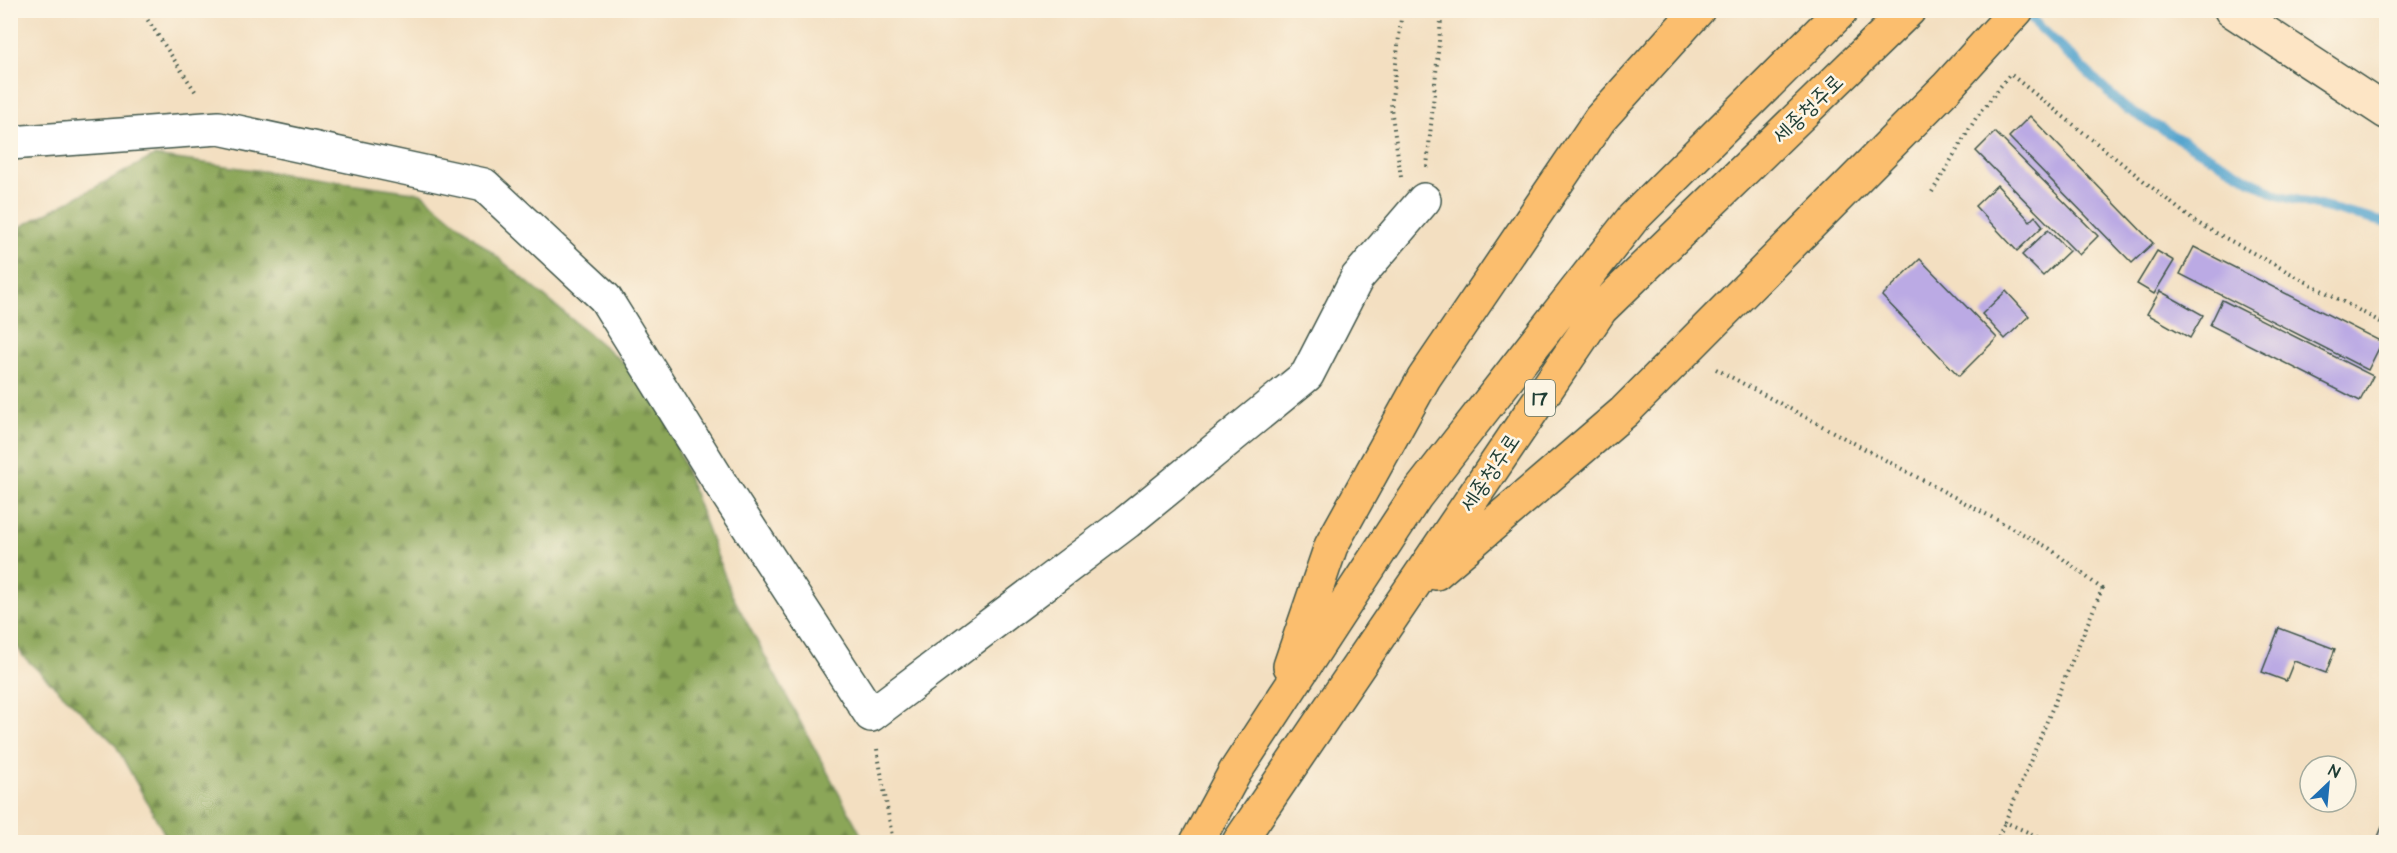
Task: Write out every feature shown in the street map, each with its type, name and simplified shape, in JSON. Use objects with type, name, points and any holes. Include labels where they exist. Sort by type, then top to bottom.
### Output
[{"type":"highway","points":[[1274,713],[1331,546],[1424,378],[1600,119],[1698,10]]},
{"type":"highway","name":"세종청주로","points":[[1197,843],[1235,772],[1416,496],[1633,218],[1842,10]]},
{"type":"highway","name":"세종청주로","points":[[1239,843],[1601,309],[1909,10]]},
{"type":"highway","points":[[1403,601],[1624,412],[1946,88],[2017,10]]},
{"type":"street","points":[[2231,10],[2386,112]]},
{"type":"street","points":[[10,143],[219,128],[484,185],[605,298],[722,486],[871,715],[1127,522],[1307,375],[1357,278],[1416,209]]},
{"type":"path","points":[[141,10],[219,128]]},
{"type":"path","points":[[1402,10],[1391,108],[1416,209]]},
{"type":"path","points":[[1416,209],[1442,10]]},
{"type":"path","points":[[1932,192],[1976,118],[2010,74],[2194,221],[2386,326]]},
{"type":"path","points":[[1713,368],[2049,548],[2102,590],[1996,843]]},
{"type":"path","points":[[871,715],[893,843]]},
{"type":"path","points":[[2005,822],[2050,843]]},
{"type":"green space","points":[[154,156],[421,193],[656,390],[731,593],[865,842],[169,842],[115,744],[23,656],[11,635],[11,232]]},
{"type":"building","points":[[2030,116],[2153,243],[2132,263],[2009,137]]},
{"type":"building","points":[[1995,132],[2098,236],[2079,255],[1976,151]]},
{"type":"building","points":[[1997,185],[2030,221],[2035,216],[2043,226],[2017,251],[1975,206]]},
{"type":"building","points":[[2048,230],[2069,251],[2043,276],[2022,255]]},
{"type":"building","points":[[2194,247],[2382,342],[2368,370],[2180,274]]},
{"type":"building","points":[[2157,251],[2174,261],[2154,294],[2137,284]]},
{"type":"building","points":[[1920,259],[1997,338],[1959,376],[1882,296]]},
{"type":"building","points":[[2006,291],[2029,316],[2005,339],[1982,314]]},
{"type":"building","points":[[2160,291],[2203,315],[2190,338],[2147,314]]},
{"type":"building","points":[[2222,300],[2373,376],[2360,401],[2210,325]]},
{"type":"building","points":[[2279,628],[2335,649],[2326,673],[2294,661],[2286,681],[2262,672]]},
{"type":"building","points":[[2386,817],[2386,842],[2376,842]]},
{"type":"waterway","points":[[2022,10],[2125,108],[2277,195],[2386,223]]}]
